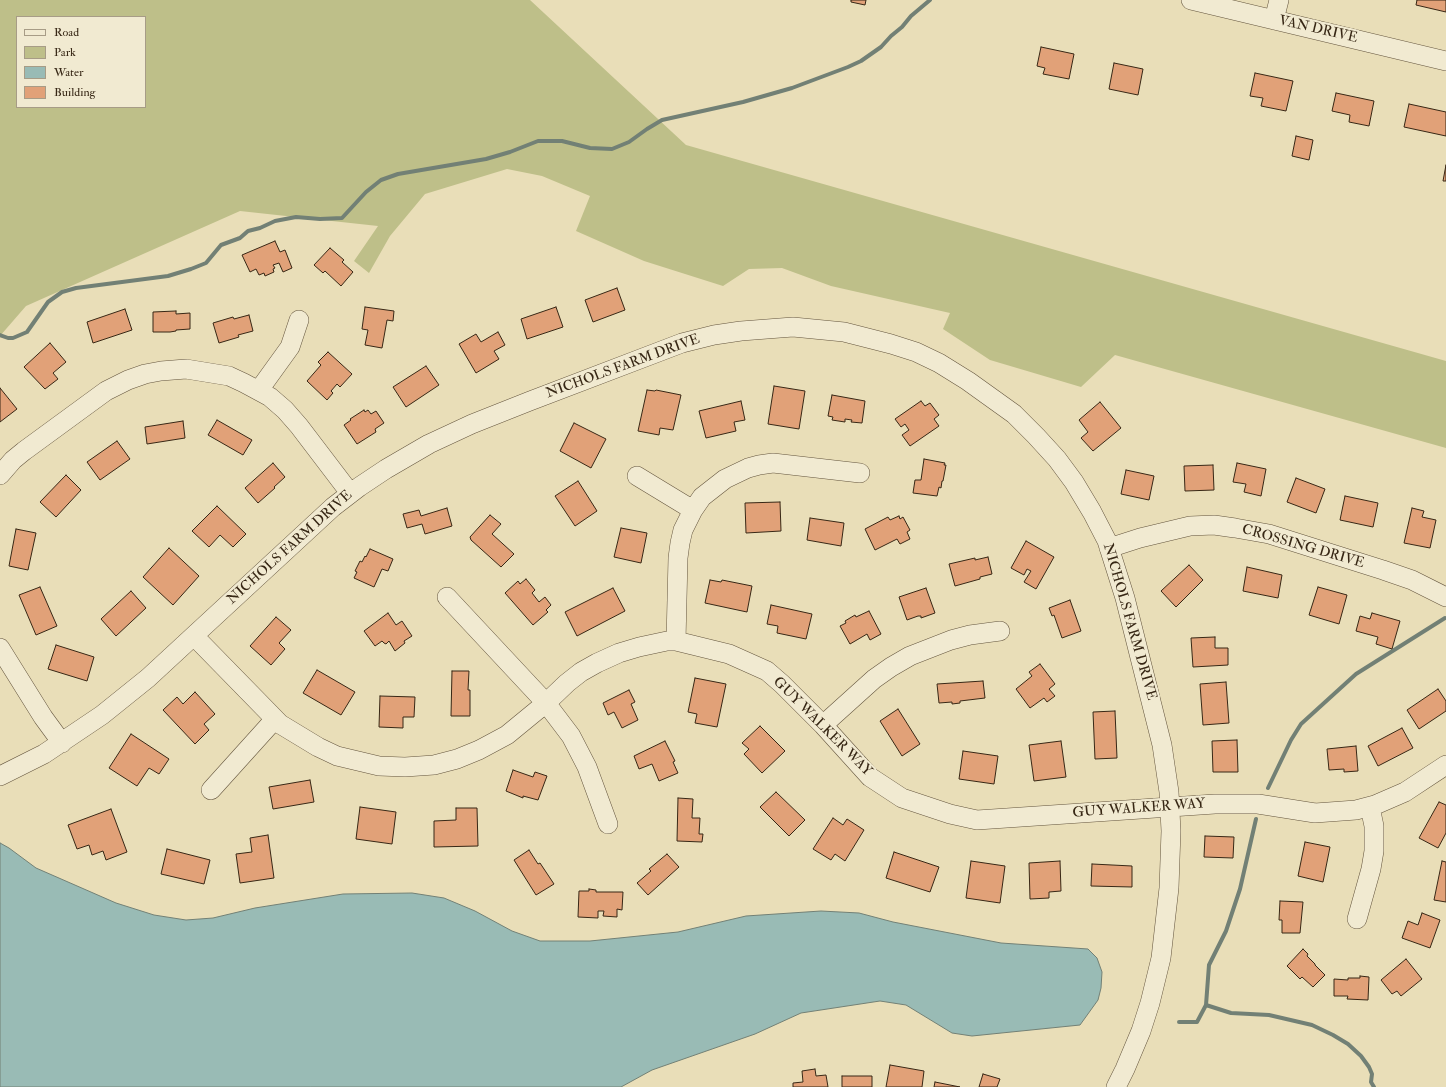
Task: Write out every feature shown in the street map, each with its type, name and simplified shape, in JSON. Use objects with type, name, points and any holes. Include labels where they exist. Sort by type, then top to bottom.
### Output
[{"type":"street","name":"VAN DRIVE","points":[[1191,0],[1446,61]]},
{"type":"street","points":[[1274,20],[1279,0]]},
{"type":"street","points":[[259,390],[290,347],[299,320]]},
{"type":"street","name":"NICHOLS FARM DRIVE","points":[[0,776],[44,754],[62,743],[102,715],[148,678],[333,506],[350,493],[386,468],[472,424],[682,343],[714,335],[741,330],[793,327],[820,329],[851,334],[891,344],[916,352],[939,363],[968,381],[1014,414],[1036,436],[1057,459],[1074,482],[1092,512],[1105,537],[1125,598],[1162,745],[1170,806],[1169,888],[1161,958],[1150,1003],[1126,1069],[1116,1087]]},
{"type":"street","points":[[0,475],[13,460],[24,451],[106,391],[128,380],[145,374],[161,370],[186,369],[229,376],[259,390],[270,397],[285,410],[350,493]]},
{"type":"street","points":[[676,641],[678,558],[680,543],[683,530],[693,510],[702,497],[725,479],[748,468],[759,465],[774,463],[860,473]]},
{"type":"street","points":[[637,476],[693,510]]},
{"type":"street","name":"CROSSING DRIVE","points":[[1109,548],[1140,538],[1190,526],[1214,525],[1242,529],[1269,534],[1412,580],[1446,598]]},
{"type":"street","points":[[447,597],[546,703],[571,736],[587,767],[608,824]]},
{"type":"street","points":[[822,724],[874,679],[910,656],[951,640],[970,635],[1000,631]]},
{"type":"street","name":"GUY WALKER WAY","points":[[194,636],[275,720],[299,737],[337,756],[379,766],[405,768],[434,765],[457,759],[478,750],[507,734],[546,703],[581,672],[619,653],[638,647],[667,641],[676,641],[729,654],[766,672],[782,684],[822,724],[870,777],[902,798],[950,814],[977,820],[1215,804],[1258,804],[1315,813],[1356,810],[1405,792],[1446,764]]},
{"type":"street","points":[[0,648],[43,717],[62,743]]},
{"type":"street","points":[[210,790],[275,720]]},
{"type":"street","points":[[1357,919],[1371,869],[1374,851],[1374,826],[1370,806]]},
{"type":"green space","points":[[0,0],[530,0],[686,145],[1446,361],[1446,448],[1115,355],[1081,387],[990,360],[943,329],[950,313],[831,286],[782,268],[749,269],[723,286],[644,261],[576,231],[590,196],[542,176],[507,169],[425,194],[390,236],[369,273],[354,261],[378,226],[240,211],[26,306],[0,336]]},
{"type":"water","points":[[0,843],[36,868],[116,903],[154,915],[186,920],[213,918],[255,908],[343,894],[412,893],[444,898],[475,911],[512,931],[540,941],[590,941],[678,932],[746,916],[821,911],[859,913],[893,922],[1001,943],[1088,949],[1097,958],[1102,972],[1101,988],[1098,1000],[1080,1025],[972,1036],[952,1033],[906,1005],[880,1001],[801,1013],[755,1034],[652,1070],[621,1087],[0,1087]]},
{"type":"building","points":[[851,0],[866,0],[865,5],[851,2]]},
{"type":"building","points":[[1417,0],[1446,0],[1446,12],[1416,5]]},
{"type":"building","points":[[1041,47],[1074,54],[1069,79],[1043,74],[1045,68],[1037,66]]},
{"type":"building","points":[[1114,63],[1143,69],[1138,95],[1109,89]]},
{"type":"building","points":[[1255,73],[1293,81],[1286,111],[1261,106],[1263,98],[1250,96]]},
{"type":"building","points":[[1336,93],[1374,101],[1369,126],[1349,122],[1350,115],[1332,111]]},
{"type":"building","points":[[1409,104],[1446,112],[1446,136],[1404,127]]},
{"type":"building","points":[[1296,136],[1313,140],[1309,160],[1292,156]]},
{"type":"building","points":[[1446,165],[1446,181],[1443,181]]},
{"type":"building","points":[[275,241],[280,252],[285,250],[292,268],[283,272],[279,263],[273,265],[275,268],[273,269],[274,272],[265,276],[264,273],[259,275],[256,269],[250,272],[242,255]]},
{"type":"building","points":[[330,248],[344,260],[342,262],[353,272],[341,286],[325,271],[323,273],[314,265]]},
{"type":"building","points":[[617,288],[625,310],[593,322],[585,300]]},
{"type":"building","points":[[365,307],[394,311],[393,321],[387,320],[382,348],[365,345],[368,330],[362,329]]},
{"type":"building","points":[[556,307],[563,327],[527,339],[521,319]]},
{"type":"building","points":[[125,309],[132,330],[93,343],[87,322]]},
{"type":"building","points":[[176,311],[176,314],[190,313],[190,329],[170,332],[153,332],[153,312]]},
{"type":"building","points":[[249,315],[253,331],[238,335],[239,337],[219,343],[213,323],[233,317],[234,319]]},
{"type":"building","points":[[498,332],[505,345],[494,351],[499,359],[476,373],[459,344],[476,334],[481,342]]},
{"type":"building","points":[[50,343],[66,362],[53,373],[58,379],[45,389],[24,367]]},
{"type":"building","points":[[328,352],[352,374],[340,387],[337,384],[331,391],[333,393],[327,400],[307,381],[321,365],[318,362]]},
{"type":"building","points":[[426,366],[439,385],[406,407],[393,387]]},
{"type":"building","points":[[774,386],[805,391],[799,429],[768,424]]},
{"type":"building","points":[[0,388],[17,409],[0,422]]},
{"type":"building","points":[[647,390],[656,390],[681,395],[673,430],[660,428],[659,435],[638,431]]},
{"type":"building","points":[[832,395],[865,401],[862,423],[851,422],[852,420],[845,419],[845,422],[832,420],[833,417],[828,416]]},
{"type":"building","points":[[741,401],[745,420],[734,422],[736,431],[706,438],[699,411]]},
{"type":"building","points":[[921,401],[925,406],[930,403],[939,415],[934,419],[939,426],[910,446],[902,435],[909,430],[905,424],[901,427],[895,419]]},
{"type":"building","points":[[1100,402],[1121,428],[1093,451],[1081,438],[1088,432],[1079,420]]},
{"type":"building","points":[[364,410],[365,412],[368,410],[371,414],[376,411],[384,423],[375,429],[376,432],[357,444],[344,425]]},
{"type":"building","points":[[217,420],[252,440],[243,455],[208,435]]},
{"type":"building","points":[[183,421],[185,438],[147,444],[145,427]]},
{"type":"building","points":[[574,423],[606,439],[591,468],[560,451]]},
{"type":"building","points":[[117,441],[130,459],[100,480],[87,462]]},
{"type":"building","points":[[924,459],[945,463],[944,465],[946,465],[941,488],[939,487],[937,496],[913,493],[915,480],[921,480]]},
{"type":"building","points":[[273,463],[285,477],[258,503],[245,488]]},
{"type":"building","points":[[1237,463],[1266,469],[1261,496],[1244,492],[1246,484],[1233,482]]},
{"type":"building","points":[[1213,465],[1214,490],[1185,491],[1184,466]]},
{"type":"building","points":[[1126,470],[1154,476],[1149,500],[1121,494]]},
{"type":"building","points":[[66,475],[81,490],[56,517],[40,502]]},
{"type":"building","points":[[1296,478],[1325,489],[1316,513],[1287,502]]},
{"type":"building","points":[[578,481],[597,511],[575,526],[555,496]]},
{"type":"building","points":[[1345,496],[1378,503],[1373,527],[1340,520]]},
{"type":"building","points":[[780,502],[781,531],[746,533],[745,503]]},
{"type":"building","points":[[217,506],[246,534],[233,547],[220,535],[209,547],[192,531]]},
{"type":"building","points":[[447,508],[452,526],[425,534],[422,524],[407,528],[403,514],[419,510],[421,516]]},
{"type":"building","points":[[1412,508],[1424,511],[1422,517],[1436,520],[1430,548],[1404,543]]},
{"type":"building","points":[[490,515],[501,524],[492,534],[514,554],[501,567],[471,540],[470,537]]},
{"type":"building","points":[[899,516],[900,519],[903,517],[910,530],[907,532],[910,539],[900,544],[897,539],[875,550],[865,529],[888,517],[890,520]]},
{"type":"building","points":[[810,518],[844,523],[841,546],[807,540]]},
{"type":"building","points":[[621,528],[647,533],[641,563],[614,557]]},
{"type":"building","points":[[16,529],[36,533],[28,570],[9,566]]},
{"type":"building","points":[[1026,541],[1054,557],[1036,589],[1024,582],[1031,571],[1027,569],[1024,575],[1011,568]]},
{"type":"building","points":[[169,548],[199,576],[173,605],[143,577]]},
{"type":"building","points":[[370,549],[393,559],[388,571],[382,569],[374,587],[354,578],[357,572],[355,571],[360,561],[362,562]]},
{"type":"building","points":[[988,557],[992,574],[955,586],[949,564],[975,558],[975,560]]},
{"type":"building","points":[[1189,565],[1203,580],[1176,607],[1161,591]]},
{"type":"building","points":[[1247,567],[1282,575],[1278,598],[1243,591]]},
{"type":"building","points":[[526,579],[535,590],[532,593],[539,602],[545,597],[551,605],[546,610],[548,612],[533,625],[505,593],[518,581],[520,584]]},
{"type":"building","points":[[710,580],[721,582],[722,580],[752,586],[747,612],[705,603]]},
{"type":"building","points":[[40,587],[57,626],[36,635],[19,595]]},
{"type":"building","points":[[1318,587],[1347,595],[1339,624],[1309,615]]},
{"type":"building","points":[[613,588],[625,611],[577,636],[565,612]]},
{"type":"building","points":[[926,588],[935,613],[921,618],[921,616],[918,616],[907,620],[899,597]]},
{"type":"building","points":[[131,591],[146,608],[116,636],[101,619]]},
{"type":"building","points":[[1070,600],[1081,631],[1062,638],[1054,615],[1052,616],[1049,608]]},
{"type":"building","points":[[771,605],[812,614],[806,639],[777,633],[778,626],[767,624]]},
{"type":"building","points":[[869,611],[881,634],[870,640],[867,634],[850,644],[840,626],[855,615],[856,617]]},
{"type":"building","points":[[388,613],[396,625],[402,621],[412,636],[404,641],[405,643],[395,651],[389,641],[386,644],[382,641],[375,646],[364,631]]},
{"type":"building","points":[[1372,613],[1400,621],[1392,649],[1376,644],[1378,637],[1356,631],[1360,616],[1370,619]]},
{"type":"building","points":[[276,617],[291,630],[279,643],[285,649],[271,665],[250,646]]},
{"type":"building","points":[[1215,637],[1215,648],[1228,648],[1228,665],[1193,667],[1191,638]]},
{"type":"building","points":[[56,645],[94,657],[87,681],[48,669]]},
{"type":"building","points":[[1040,664],[1055,684],[1049,689],[1055,696],[1047,702],[1044,698],[1030,708],[1016,689],[1032,676],[1029,672]]},
{"type":"building","points":[[317,670],[355,692],[341,715],[303,693]]},
{"type":"building","points":[[452,671],[469,671],[468,690],[470,690],[470,716],[451,716]]},
{"type":"building","points":[[695,678],[726,684],[717,727],[695,723],[697,714],[688,712]]},
{"type":"building","points":[[983,681],[985,698],[960,701],[960,703],[952,704],[952,702],[939,703],[937,684]]},
{"type":"building","points":[[1226,682],[1229,723],[1203,725],[1200,684]]},
{"type":"building","points":[[1438,689],[1446,701],[1446,711],[1419,729],[1407,710]]},
{"type":"building","points":[[629,690],[635,702],[631,704],[638,720],[622,728],[614,712],[608,715],[603,703]]},
{"type":"building","points":[[195,692],[215,714],[204,724],[209,730],[195,744],[163,710],[177,697],[183,704]]},
{"type":"building","points":[[380,696],[415,697],[414,717],[403,717],[403,728],[379,727]]},
{"type":"building","points":[[898,709],[920,744],[902,756],[880,721]]},
{"type":"building","points":[[1115,711],[1117,758],[1095,759],[1093,712]]},
{"type":"building","points":[[760,726],[785,751],[762,773],[744,754],[749,749],[742,743]]},
{"type":"building","points":[[1402,728],[1413,748],[1378,766],[1368,746]]},
{"type":"building","points":[[131,734],[169,759],[159,774],[149,768],[137,786],[109,768]]},
{"type":"building","points":[[1237,740],[1238,772],[1213,772],[1212,741]]},
{"type":"building","points":[[665,741],[675,761],[673,762],[678,773],[659,781],[652,764],[639,769],[634,756]]},
{"type":"building","points":[[1061,741],[1066,777],[1034,781],[1029,745]]},
{"type":"building","points":[[1356,746],[1358,771],[1344,772],[1344,769],[1329,770],[1327,749]]},
{"type":"building","points":[[963,751],[998,756],[994,784],[959,779]]},
{"type":"building","points":[[513,770],[533,777],[535,772],[547,776],[538,800],[523,796],[523,798],[506,791]]},
{"type":"building","points":[[310,780],[314,802],[273,809],[269,787]]},
{"type":"building","points":[[776,792],[805,820],[789,836],[760,807]]},
{"type":"building","points":[[678,798],[693,799],[692,818],[700,818],[699,834],[703,834],[702,842],[677,841]]},
{"type":"building","points":[[1439,802],[1446,805],[1446,833],[1438,848],[1419,838]]},
{"type":"building","points":[[360,807],[396,812],[392,844],[356,839]]},
{"type":"building","points":[[456,808],[477,808],[478,846],[434,847],[434,821],[456,820]]},
{"type":"building","points":[[111,809],[127,852],[106,860],[103,851],[92,855],[89,845],[77,849],[68,825]]},
{"type":"building","points":[[833,818],[843,825],[847,819],[864,830],[845,861],[835,854],[831,860],[813,849]]},
{"type":"building","points":[[268,835],[274,878],[240,883],[236,854],[252,852],[250,838]]},
{"type":"building","points":[[1205,836],[1234,837],[1233,858],[1204,857]]},
{"type":"building","points":[[1305,842],[1330,847],[1323,882],[1298,876]]},
{"type":"building","points":[[167,849],[210,860],[204,884],[161,874]]},
{"type":"building","points":[[529,850],[554,884],[536,895],[514,860]]},
{"type":"building","points":[[894,852],[939,867],[930,892],[886,878]]},
{"type":"building","points":[[667,854],[679,867],[648,895],[637,883],[651,871],[649,869]]},
{"type":"building","points":[[971,861],[1005,866],[1000,903],[966,898]]},
{"type":"building","points":[[1060,861],[1061,891],[1049,892],[1049,898],[1030,899],[1029,863]]},
{"type":"building","points":[[1442,861],[1446,862],[1446,902],[1434,900]]},
{"type":"building","points":[[1092,864],[1132,866],[1132,887],[1091,886]]},
{"type":"building","points":[[589,889],[596,890],[596,892],[623,892],[622,910],[617,909],[617,917],[603,916],[604,911],[598,911],[598,918],[578,917],[579,891],[589,891]]},
{"type":"building","points":[[1280,901],[1303,902],[1300,933],[1282,933],[1282,920],[1279,920]]},
{"type":"building","points":[[1422,913],[1440,920],[1430,948],[1402,938],[1408,921],[1418,925]]},
{"type":"building","points":[[1303,949],[1308,954],[1307,956],[1325,975],[1313,987],[1302,977],[1300,979],[1287,966]]},
{"type":"building","points":[[1406,959],[1422,979],[1401,996],[1397,991],[1392,994],[1381,980]]},
{"type":"building","points":[[1360,976],[1369,977],[1368,1000],[1347,999],[1348,996],[1334,996],[1334,979],[1348,980],[1348,978],[1360,978]]},
{"type":"building","points":[[890,1065],[924,1071],[922,1087],[886,1087]]},
{"type":"building","points":[[815,1069],[816,1076],[826,1075],[828,1087],[793,1087],[793,1083],[803,1082],[802,1071]]},
{"type":"building","points":[[983,1074],[1000,1079],[997,1087],[979,1087]]},
{"type":"building","points":[[842,1076],[872,1076],[872,1087],[842,1087]]},
{"type":"building","points":[[935,1082],[960,1087],[934,1087]]},
{"type":"waterway","points":[[0,335],[13,338],[27,332],[48,302],[62,292],[76,288],[168,276],[191,269],[206,263],[221,245],[240,238],[248,231],[260,228],[275,221],[296,217],[320,219],[342,218],[366,192],[381,180],[398,174],[486,159],[510,152],[538,141],[562,141],[590,148],[612,149],[629,142],[662,120],[743,102],[792,88],[861,61],[881,47],[911,16],[930,0]]},
{"type":"waterway","points":[[1268,788],[1291,740],[1301,724],[1356,674],[1445,618]]},
{"type":"waterway","points":[[1206,1005],[1209,965],[1226,931],[1240,889],[1256,819]]},
{"type":"waterway","points":[[1179,1022],[1197,1022],[1206,1005],[1231,1013],[1269,1015],[1312,1025],[1348,1044],[1361,1056],[1372,1074],[1371,1082],[1374,1087]]}]
